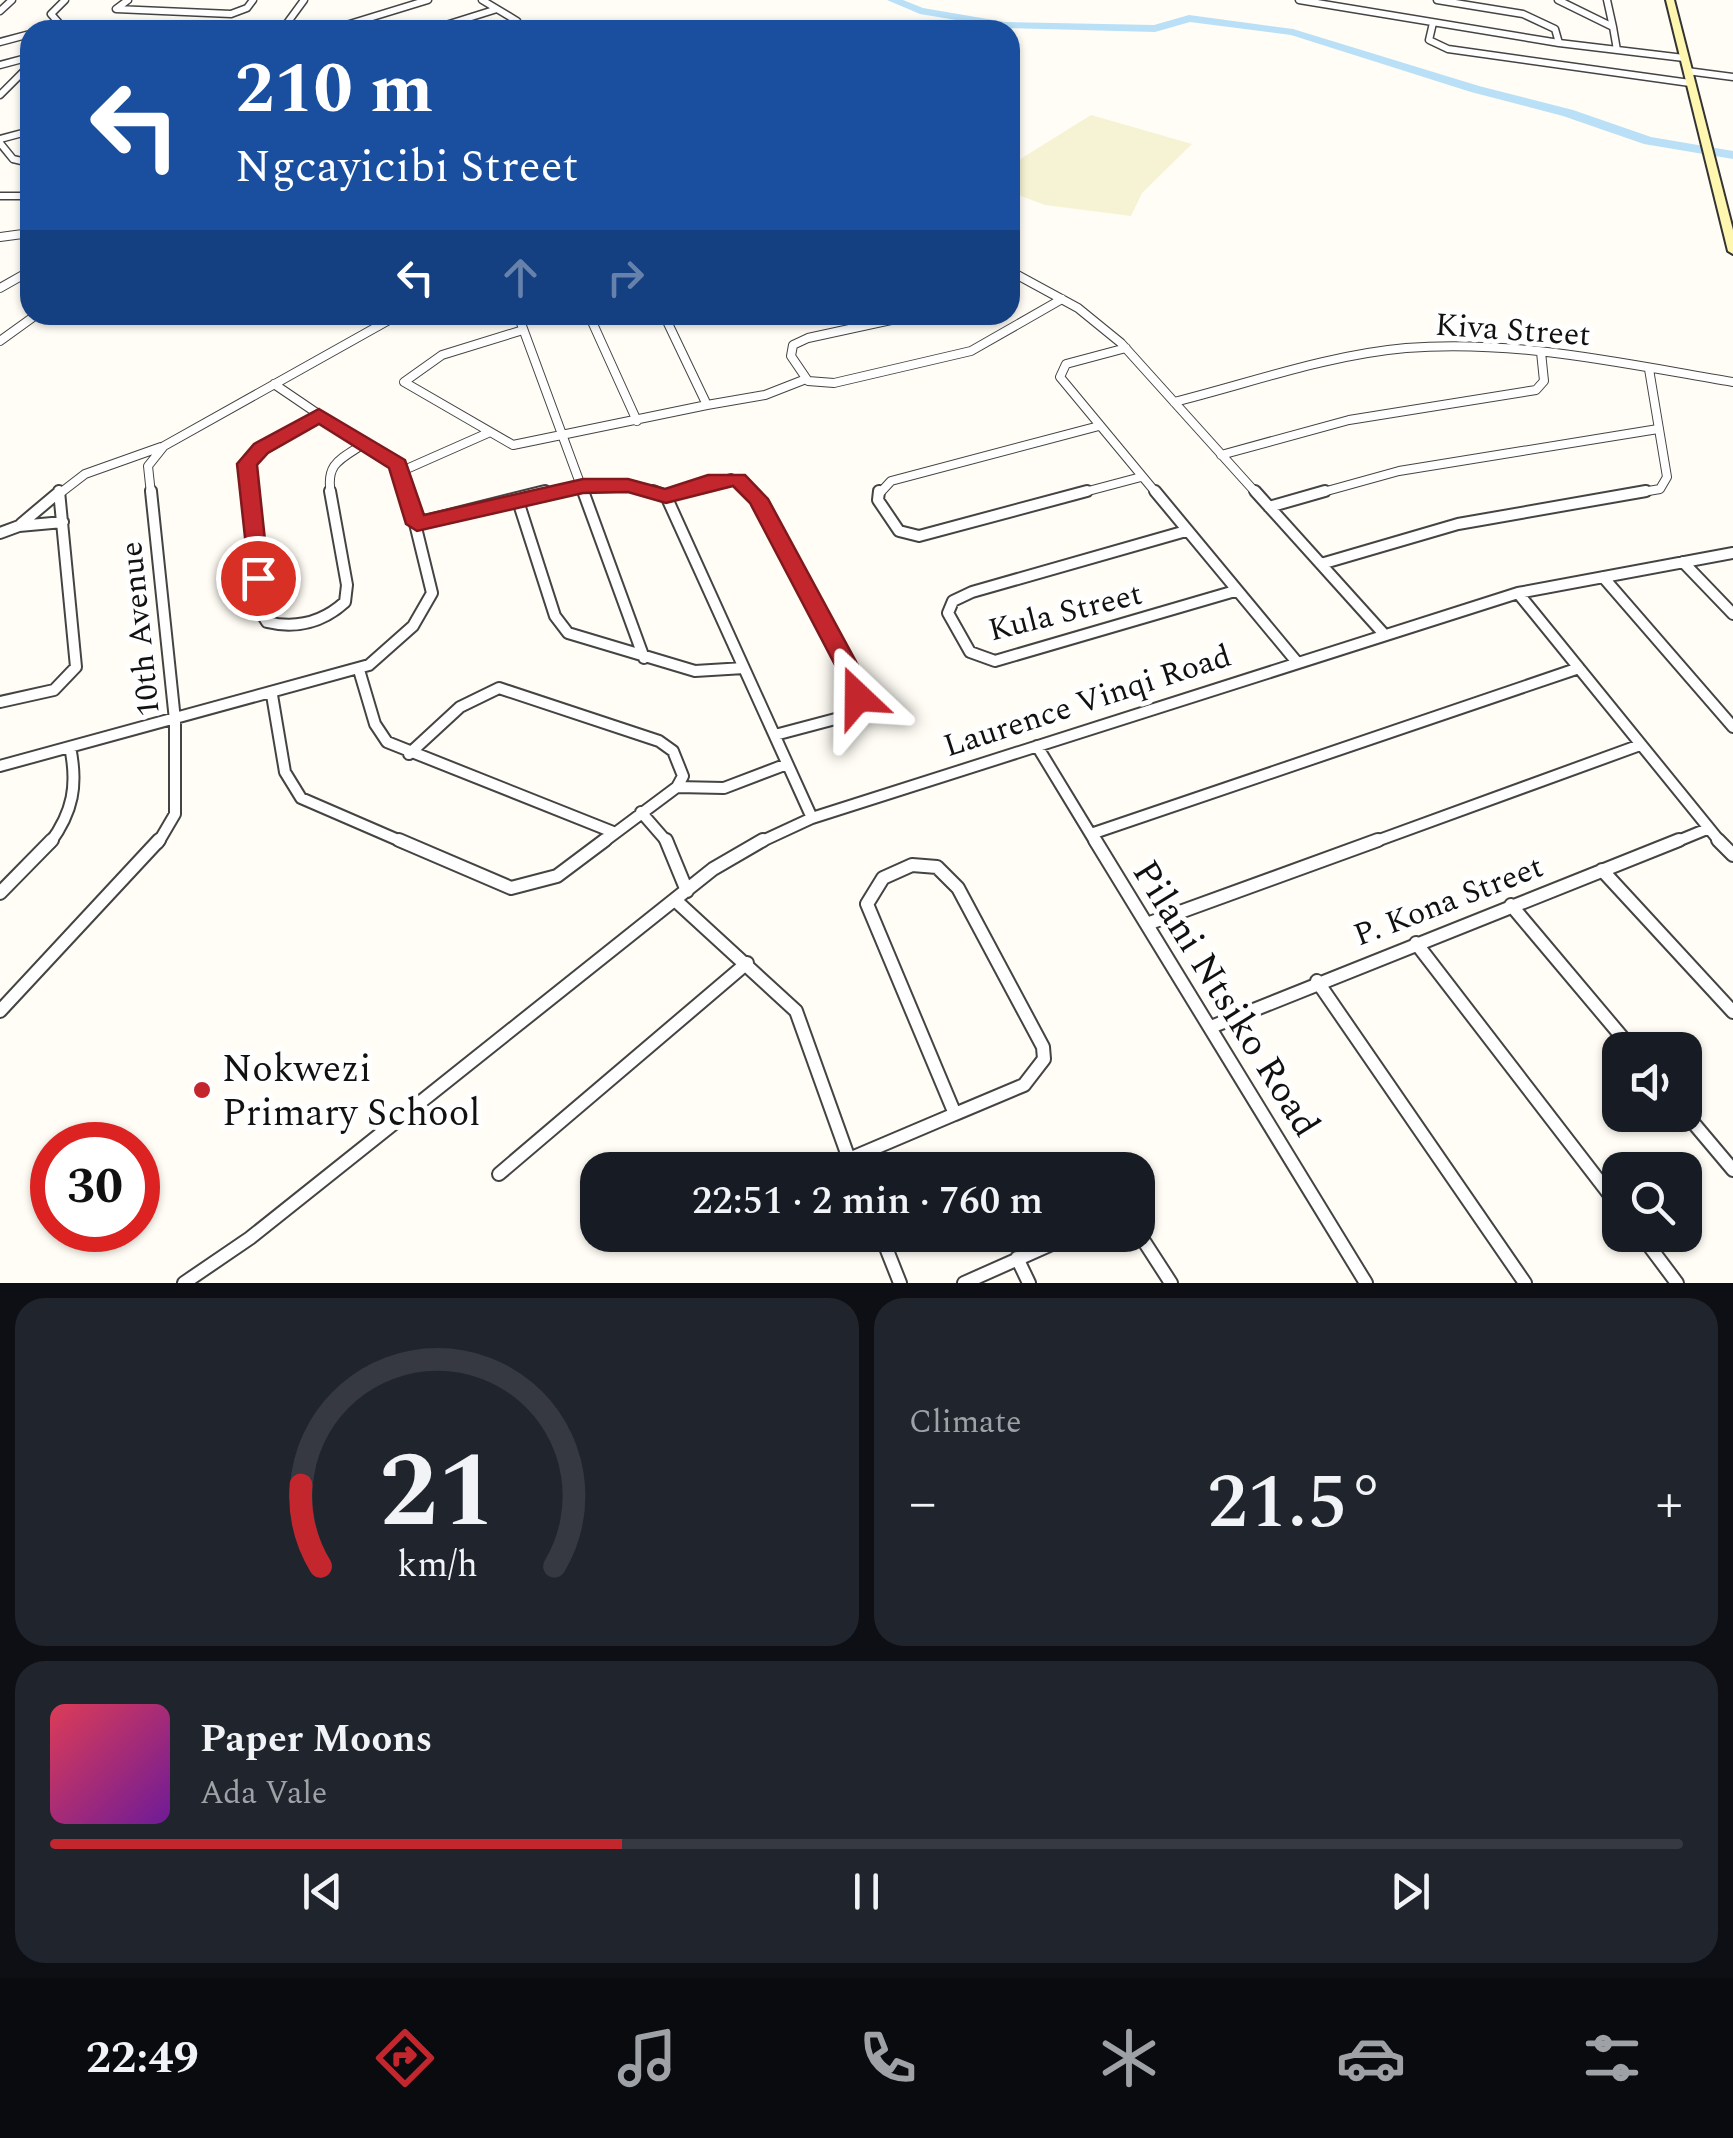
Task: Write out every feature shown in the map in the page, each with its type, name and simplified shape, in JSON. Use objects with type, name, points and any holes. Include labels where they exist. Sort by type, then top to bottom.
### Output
[{"type":"street","points":[[0,11],[12,0]]},
{"type":"street","points":[[56,20],[51,14],[65,0]]},
{"type":"street","points":[[128,0],[116,9],[231,14],[247,8],[253,0]]},
{"type":"street","points":[[363,20],[428,0]]},
{"type":"street","points":[[482,0],[516,20]]},
{"type":"street","points":[[1298,0],[1560,43],[1684,58]]},
{"type":"street","points":[[1438,0],[1537,18],[1555,29],[1560,43]]},
{"type":"street","points":[[1558,0],[1613,27]]},
{"type":"street","points":[[1607,0],[1617,50]]},
{"type":"street","points":[[1670,0],[1733,251]]},
{"type":"street","points":[[462,20],[497,9]]},
{"type":"street","points":[[1433,22],[1429,40],[1448,49],[1690,84]]},
{"type":"street","points":[[1687,72],[1733,77]]},
{"type":"street","points":[[0,95],[20,75]]},
{"type":"street","points":[[0,141],[12,160],[20,161]]},
{"type":"street","points":[[1020,277],[1097,320],[1126,348],[1383,633]]},
{"type":"street","points":[[1020,324],[1062,300]]},
{"type":"street","points":[[0,341],[22,325]]},
{"type":"street","points":[[19,526],[85,474],[164,446],[380,325]]},
{"type":"street","points":[[521,325],[644,658]]},
{"type":"street","points":[[594,325],[637,421]]},
{"type":"street","points":[[669,325],[706,392],[707,404]]},
{"type":"street","points":[[806,380],[790,350],[800,341],[870,325]]},
{"type":"street","points":[[523,330],[450,353],[412,372],[404,382],[504,442],[524,446],[707,404],[765,395],[806,380],[822,385],[971,351],[1017,325]]},
{"type":"street","name":"Kiva Street","points":[[1174,402],[1393,349],[1483,346],[1733,382]]},
{"type":"street","points":[[1126,348],[1070,362],[1059,371],[1099,426],[1296,662]]},
{"type":"street","points":[[1221,454],[1349,420],[1536,390],[1544,381],[1541,352]]},
{"type":"street","points":[[1321,564],[1458,524],[1660,489],[1667,477],[1648,369]]},
{"type":"street","points":[[0,766],[359,670],[379,659],[431,600],[417,524],[402,471],[365,442],[274,384]]},
{"type":"street","points":[[319,415],[261,448],[247,464],[262,614],[267,622],[293,625],[319,619],[345,602],[347,585],[327,473],[332,464],[365,442]]},
{"type":"street","points":[[1099,426],[891,481],[879,490],[878,500],[899,531],[919,536],[1141,477]]},
{"type":"street","points":[[1269,507],[1413,468],[1658,429]]},
{"type":"street","points":[[402,471],[488,432]]},
{"type":"street","name":"10th Avenue","points":[[0,1011],[172,826],[178,798],[175,720],[148,478],[148,466],[164,446]]},
{"type":"street","points":[[417,524],[583,486],[628,485],[666,496],[731,478],[749,487],[856,682],[857,704],[848,714],[775,735]]},
{"type":"street","points":[[0,702],[58,689],[71,679],[76,667],[59,492]]},
{"type":"street","points":[[666,496],[812,818]]},
{"type":"street","points":[[518,500],[560,624],[586,641],[644,658],[695,670],[744,668]]},
{"type":"street","points":[[0,533],[19,526],[63,522]]},
{"type":"street","name":"Kula Street","points":[[1186,531],[960,596],[950,604],[948,613],[970,652],[995,661],[1234,591]]},
{"type":"street","name":"Laurence Vinqi Road","points":[[184,1283],[250,1238],[734,856],[812,818],[1518,593],[1733,553]]},
{"type":"street","points":[[1683,562],[1733,614]]},
{"type":"street","points":[[1602,577],[1733,728]]},
{"type":"street","points":[[1518,593],[1706,829],[1733,856]]},
{"type":"street","points":[[1091,834],[1579,668]]},
{"type":"street","points":[[359,670],[380,735],[409,754],[613,832]]},
{"type":"street","points":[[409,754],[476,696],[492,688],[507,688],[667,746],[683,770],[678,787]]},
{"type":"street","points":[[272,695],[285,772],[301,798],[500,884],[520,888],[548,881],[678,787],[724,788],[787,764]]},
{"type":"street","points":[[1147,924],[1640,745]]},
{"type":"street","name":"Pilani Ntsiko Road","points":[[1037,746],[1366,1283]]},
{"type":"street","points":[[0,893],[57,837],[71,816],[76,772],[70,747]]},
{"type":"street","points":[[641,812],[669,844],[681,896],[802,1021],[847,1152]]},
{"type":"street","name":"P. Kona Street","points":[[1211,1027],[1317,981],[1706,829]]},
{"type":"street","points":[[877,1152],[1024,1085],[1041,1068],[1042,1046],[958,888],[938,867],[919,865],[880,879],[872,886],[867,904],[956,1115]]},
{"type":"street","points":[[1602,870],[1733,1012]]},
{"type":"street","points":[[1511,905],[1618,1032]]},
{"type":"street","points":[[1416,942],[1602,1185]]},
{"type":"street","points":[[499,1174],[747,964]]},
{"type":"street","points":[[1317,981],[1525,1283]]},
{"type":"street","points":[[1702,1132],[1733,1170]]},
{"type":"street","points":[[888,1252],[900,1283]]},
{"type":"street","points":[[964,1283],[1031,1252]]},
{"type":"street","points":[[1151,1252],[1171,1283]]},
{"type":"street","points":[[1654,1252],[1677,1283]]},
{"type":"street","points":[[1017,1258],[1029,1283]]},
{"type":"shaded area","points":[[1091,115],[1192,144],[1142,193],[1131,216],[1045,205],[1020,195],[1022,158]]},
{"type":"waterway","points":[[893,0],[920,11],[975,20]]},
{"type":"waterway","points":[[1020,25],[1155,29],[1189,18],[1293,32],[1475,89],[1568,113],[1649,141],[1733,155]]},
{"type":"place","name":"Nokwezi Primary School","points":[[202,1090]]},
{"type":"route","points":[[258,578],[247,464],[261,448],[319,415],[398,465],[417,524],[583,486],[628,485],[666,496],[708,482],[738,479],[758,499],[856,682],[858,697]]}]
